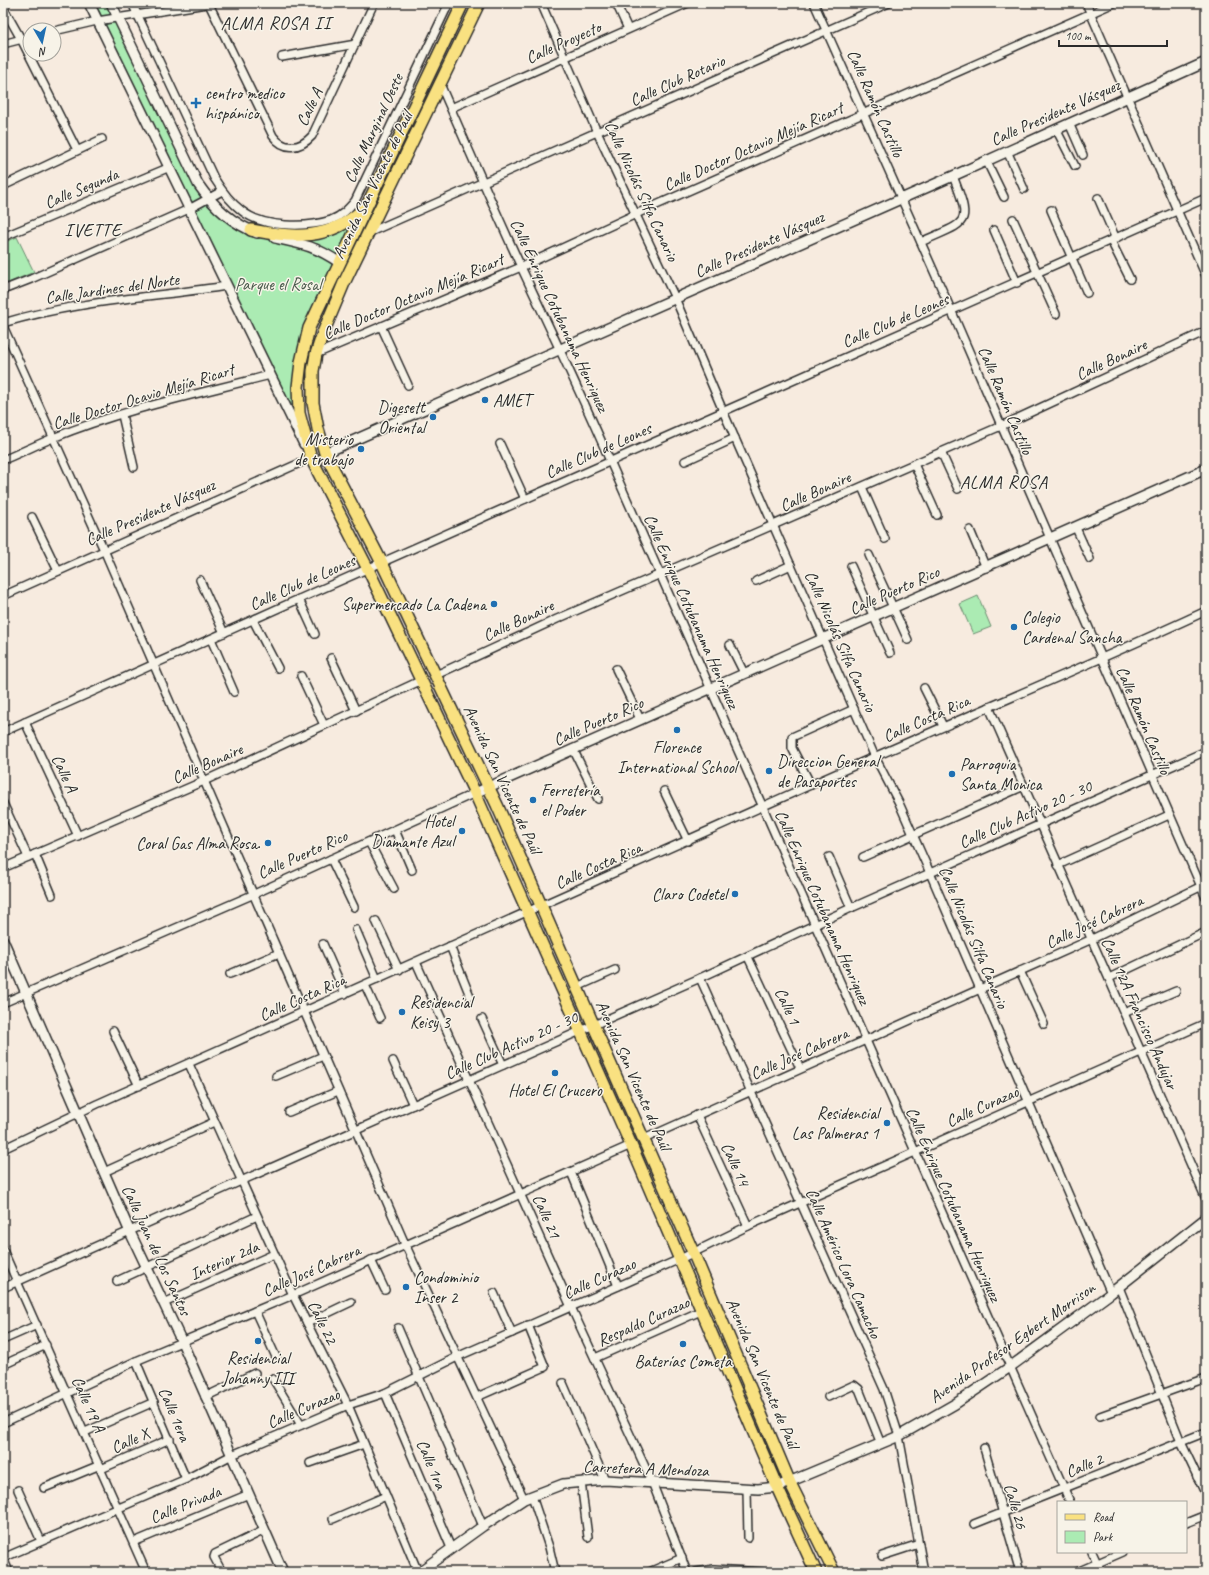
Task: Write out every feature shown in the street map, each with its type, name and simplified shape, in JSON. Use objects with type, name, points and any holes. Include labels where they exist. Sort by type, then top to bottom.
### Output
[{"type":"main road","name":"Avenida San Vicente de Paúl","points":[[463,3],[309,328],[301,362],[298,387],[299,413],[311,458],[368,569],[475,794],[631,1145],[703,1310],[777,1487],[816,1572]]},
{"type":"main road","name":"Avenida San Vicente de Paúl","points":[[479,3],[367,233],[344,283],[316,354],[312,387],[313,403],[318,429],[325,453],[382,563],[489,787],[693,1252],[790,1483],[834,1572]]},
{"type":"main road","points":[[251,230],[283,236],[314,235],[339,228],[353,219],[367,204]]},
{"type":"street","name":"Avenida San Vicente de Paúl","points":[[89,3],[311,458]]},
{"type":"street","name":"Avenida San Vicente de Paúl","points":[[111,3],[198,184],[208,200],[233,221],[251,230],[267,236],[322,250],[340,263]]},
{"type":"street","name":"Calle Marginal Oeste","points":[[132,3],[214,178],[222,191],[243,212],[264,221],[291,226],[310,224],[332,219],[344,213],[355,201],[449,3]]},
{"type":"street","points":[[62,29],[97,21],[211,3]]},
{"type":"street","name":"Calle A","points":[[211,3],[273,136],[283,146],[299,146],[306,143],[312,136],[374,3]]},
{"type":"street","name":"Calle Nicolás Silfa Canario","points":[[541,3],[566,57],[597,132],[675,298],[875,757],[930,873],[980,990],[1206,1495]]},
{"type":"street","points":[[616,3],[628,29]]},
{"type":"street","name":"Calle Proyecto","points":[[451,108],[688,3]]},
{"type":"street","name":"Calle Ramón Castillo","points":[[814,3],[952,312],[1051,539],[1151,776],[1203,885],[1206,898]]},
{"type":"street","name":"Calle Club Rotario","points":[[367,233],[889,3]]},
{"type":"street","points":[[1086,3],[1206,276]]},
{"type":"street","name":"Calle Doctor Octavio Mejía Ricart","points":[[316,354],[521,267],[636,214],[1114,3]]},
{"type":"street","points":[[3,6],[76,150]]},
{"type":"street","points":[[3,44],[21,39]]},
{"type":"street","points":[[282,57],[356,44]]},
{"type":"street","name":"Calle Presidente Vásquez","points":[[325,453],[560,348],[902,199],[1206,62]]},
{"type":"street","name":"Calle Enrique Cotubanama Henriquez","points":[[440,84],[521,267],[560,348],[813,925],[866,1040],[914,1152],[1070,1501]]},
{"type":"street","points":[[1069,123],[1083,155]]},
{"type":"street","points":[[392,124],[402,130]]},
{"type":"street","points":[[1056,129],[1075,166]]},
{"type":"street","points":[[3,186],[76,150],[102,139]]},
{"type":"street","points":[[1007,151],[1024,189]]},
{"type":"street","points":[[986,160],[1004,197]]},
{"type":"street","name":"Calle Segunda","points":[[3,237],[170,167]]},
{"type":"street","points":[[921,242],[958,226],[964,217],[964,206],[953,176]]},
{"type":"street","points":[[3,290],[31,280],[189,210],[222,191]]},
{"type":"street","points":[[1098,198],[1113,240],[1130,279]]},
{"type":"street","name":"Calle Club de Leones","points":[[3,732],[299,599],[723,411],[952,312],[1206,198]]},
{"type":"street","points":[[1050,210],[1087,293]]},
{"type":"street","points":[[1013,219],[1036,274],[1056,314]]},
{"type":"street","points":[[994,230],[1017,283]]},
{"type":"street","name":"Calle Jardines del Norte","points":[[3,324],[40,313],[87,304],[227,286]]},
{"type":"street","points":[[3,324],[104,550],[252,894],[406,1244],[477,1397],[528,1498],[549,1547],[555,1572]]},
{"type":"street","points":[[381,326],[408,385]]},
{"type":"street","name":"Calle Bonaire","points":[[436,675],[658,574],[1001,426],[1206,331]]},
{"type":"street","name":"Calle Doctor Ocavio Mejía Ricart","points":[[3,460],[54,438],[155,404],[270,375]]},
{"type":"street","points":[[122,415],[134,466]]},
{"type":"street","points":[[685,461],[735,438]]},
{"type":"street","points":[[500,444],[525,499]]},
{"type":"street","points":[[941,452],[958,489]]},
{"type":"street","name":"Calle Presidente Vásquez","points":[[3,596],[311,458]]},
{"type":"street","points":[[914,464],[936,515]]},
{"type":"street","name":"Calle Puerto Rico","points":[[3,1003],[332,859],[640,719],[894,609],[1206,469]]},
{"type":"street","points":[[862,487],[885,539]]},
{"type":"street","points":[[32,517],[58,571]]},
{"type":"street","points":[[1076,528],[1090,559]]},
{"type":"street","points":[[970,530],[986,568]]},
{"type":"street","points":[[869,555],[908,640]]},
{"type":"street","points":[[756,581],[791,565]]},
{"type":"street","points":[[851,566],[890,653]]},
{"type":"street","points":[[200,580],[224,633]]},
{"type":"street","points":[[299,599],[315,634]]},
{"type":"street","name":"Calle Costa Rica","points":[[3,1148],[450,946],[943,726],[1102,659],[1206,612]]},
{"type":"street","points":[[253,620],[278,668]]},
{"type":"street","points":[[211,639],[234,692]]},
{"type":"street","points":[[730,645],[744,673]]},
{"type":"street","points":[[330,658],[356,710]]},
{"type":"street","points":[[616,669],[640,719]]},
{"type":"street","points":[[301,676],[324,725]]},
{"type":"street","name":"Calle Bonaire","points":[[3,868],[204,781],[422,680]]},
{"type":"street","points":[[924,688],[943,726]]},
{"type":"street","name":"Calle 12A Francisco Andujar","points":[[989,707],[1206,1199]]},
{"type":"street","points":[[811,785],[792,748],[792,737],[854,709]]},
{"type":"street","name":"Calle A","points":[[25,722],[78,836]]},
{"type":"street","points":[[573,749],[598,799]]},
{"type":"street","name":"Calle Club Activo 20 - 30","points":[[3,1288],[241,1181],[357,1131],[470,1079],[748,957],[851,908],[1206,752]]},
{"type":"street","points":[[862,857],[913,836],[1024,786]]},
{"type":"street","points":[[664,791],[688,841]]},
{"type":"street","points":[[3,803],[52,895]]},
{"type":"street","points":[[1058,865],[1169,815]]},
{"type":"street","points":[[395,830],[412,870]]},
{"type":"street","points":[[369,842],[394,889]]},
{"type":"street","points":[[829,857],[851,908]]},
{"type":"street","points":[[332,859],[354,907]]},
{"type":"street","name":"Calle José Cabrera","points":[[644,1140],[800,1068],[980,990],[1092,939],[1203,885]]},
{"type":"street","points":[[376,921],[399,970]]},
{"type":"street","points":[[356,930],[378,979]]},
{"type":"street","points":[[1109,978],[1206,932]]},
{"type":"street","name":"Calle Juan de Los Santos","points":[[3,940],[130,1232],[182,1342],[283,1572]]},
{"type":"street","points":[[322,944],[345,994]]},
{"type":"street","points":[[450,946],[470,996]]},
{"type":"street","points":[[230,974],[278,953]]},
{"type":"street","name":"Calle 1","points":[[748,957],[800,1068]]},
{"type":"street","name":"Calle 21","points":[[416,962],[470,1079],[571,1307],[652,1482],[687,1572]]},
{"type":"street","points":[[577,987],[615,970]]},
{"type":"street","points":[[1020,971],[1044,1024]]},
{"type":"street","name":"Calle Américo Lora Camacho","points":[[700,978],[884,1389],[899,1436],[924,1572]]},
{"type":"street","points":[[365,985],[380,1018]]},
{"type":"street","points":[[1124,1013],[1176,991]]},
{"type":"street","points":[[482,1019],[503,1065]]},
{"type":"street","name":"Calle Curazao","points":[[3,1558],[186,1479],[232,1455],[301,1425],[385,1393],[459,1356],[618,1286],[801,1202],[1206,1023]]},
{"type":"street","points":[[112,1031],[139,1086]]},
{"type":"street","points":[[276,1076],[323,1056]]},
{"type":"street","points":[[393,1061],[413,1105]]},
{"type":"street","name":"Calle 22","points":[[189,1064],[293,1295],[348,1406],[419,1572]]},
{"type":"street","points":[[289,1112],[338,1091]]},
{"type":"street","name":"Calle 14","points":[[697,1115],[748,1226]]},
{"type":"street","points":[[104,1172],[214,1122]]},
{"type":"street","name":"Calle José Cabrera","points":[[3,1423],[136,1361],[293,1295],[631,1145]]},
{"type":"street","points":[[571,1172],[618,1286]]},
{"type":"street","points":[[117,1281],[146,1266],[257,1216]]},
{"type":"street","name":"Avenida Profesor Egbert Morrison","points":[[777,1487],[790,1483],[899,1436],[954,1404],[1010,1367],[1115,1290],[1206,1218]]},
{"type":"street","name":"Calle 19 A","points":[[3,1250],[85,1432],[117,1508],[134,1542],[146,1572]]},
{"type":"street","name":"Interior 2da","points":[[164,1303],[274,1254]]},
{"type":"street","points":[[371,1260],[384,1290]]},
{"type":"street","points":[[494,1293],[512,1333]]},
{"type":"street","points":[[307,1323],[352,1302]]},
{"type":"street","name":"Respaldo Curazao","points":[[595,1358],[703,1310]]},
{"type":"street","points":[[255,1311],[276,1357]]},
{"type":"street","points":[[3,1340],[37,1325]]},
{"type":"street","points":[[477,1397],[545,1367],[528,1325]]},
{"type":"street","points":[[398,1328],[483,1526]]},
{"type":"street","points":[[3,1366],[46,1345]]},
{"type":"street","name":"Calle 1era","points":[[136,1361],[186,1479]]},
{"type":"street","points":[[205,1397],[255,1373]]},
{"type":"street","points":[[1100,1416],[1206,1378]]},
{"type":"street","points":[[273,1379],[301,1425]]},
{"type":"street","points":[[563,1383],[605,1480]]},
{"type":"street","points":[[828,1397],[854,1385],[858,1389],[881,1444]]},
{"type":"street","name":"Calle 1ra","points":[[385,1393],[451,1548]]},
{"type":"street","points":[[85,1432],[154,1402]]},
{"type":"street","name":"Calle 2","points":[[974,1524],[1206,1432]]},
{"type":"street","name":"Calle X","points":[[44,1488],[170,1439]]},
{"type":"street","points":[[310,1463],[364,1444]]},
{"type":"street","name":"Calle 26","points":[[984,1448],[1020,1572]]},
{"type":"street","points":[[1197,1476],[1206,1473]]},
{"type":"street","name":"Carretera A Mendoza","points":[[419,1572],[483,1526],[528,1498],[562,1484],[605,1480],[747,1489],[777,1487]]},
{"type":"street","points":[[581,1482],[588,1537]]},
{"type":"street","points":[[747,1489],[748,1538]]},
{"type":"street","points":[[18,1490],[41,1541]]},
{"type":"street","name":"Calle Privada","points":[[134,1542],[249,1494]]},
{"type":"street","points":[[333,1519],[386,1496]]},
{"type":"street","points":[[1187,1523],[1206,1515]]},
{"type":"street","points":[[222,1572],[214,1557],[215,1554],[265,1530]]},
{"type":"street","points":[[882,1556],[918,1544]]},
{"type":"street","points":[[1092,1553],[1101,1572]]},
{"type":"street","points":[[1077,1572],[1121,1553]]},
{"type":"street","points":[[3,1558],[9,1572]]},
{"type":"street","points":[[649,1572],[682,1558]]},
{"type":"street","points":[[696,1572],[714,1569],[763,1572]]},
{"type":"green space","points":[[95,3],[108,3],[115,17],[102,17]]},
{"type":"green space","name":"Parque el Rosal","points":[[116,21],[203,197],[265,239],[301,247],[336,263],[314,306],[299,343],[293,412],[105,25]]},
{"type":"green space","points":[[353,224],[338,256],[318,244],[300,240]]},
{"type":"green space","points":[[17,237],[34,272],[3,285],[3,243]]},
{"type":"green space","points":[[978,596],[991,627],[973,634],[960,604]]},
{"type":"place","name":"centro medico hispánico","points":[[196,103]]},
{"type":"place","name":"AMET","points":[[485,400]]},
{"type":"place","name":"Digesett Oriental","points":[[433,417]]},
{"type":"place","name":"Misterio de trabajo","points":[[361,449]]},
{"type":"place","name":"Supermercado La Cadena","points":[[494,604]]},
{"type":"place","name":"Colegio Cardenal Sancha","points":[[1014,627]]},
{"type":"place","name":"Florence International School","points":[[677,730]]},
{"type":"place","name":"Direccion General de Pasaportes","points":[[769,771]]},
{"type":"place","name":"Parroquia Santa Monica","points":[[952,774]]},
{"type":"place","name":"Ferretería el Poder","points":[[533,800]]},
{"type":"place","name":"Hotel Diamante Azul","points":[[462,831]]},
{"type":"place","name":"Coral Gas Alma Rosa.","points":[[268,843]]},
{"type":"place","name":"Claro Codetel","points":[[735,894]]},
{"type":"place","name":"Residencial Keisy 3","points":[[402,1012]]},
{"type":"place","name":"Hotel El Crucero","points":[[555,1073]]},
{"type":"place","name":"Residencial Las Palmeras 1","points":[[887,1123]]},
{"type":"place","name":"Condominio Inser 2","points":[[406,1287]]},
{"type":"place","name":"Residencial Johanny III","points":[[258,1341]]},
{"type":"place","name":"Baterías Cometa","points":[[683,1344]]},
{"type":"district","name":"ALMA ROSA II","points":[[276,23]]},
{"type":"district","name":"IVETTE","points":[[93,230]]},
{"type":"district","name":"ALMA ROSA","points":[[1004,482]]}]
